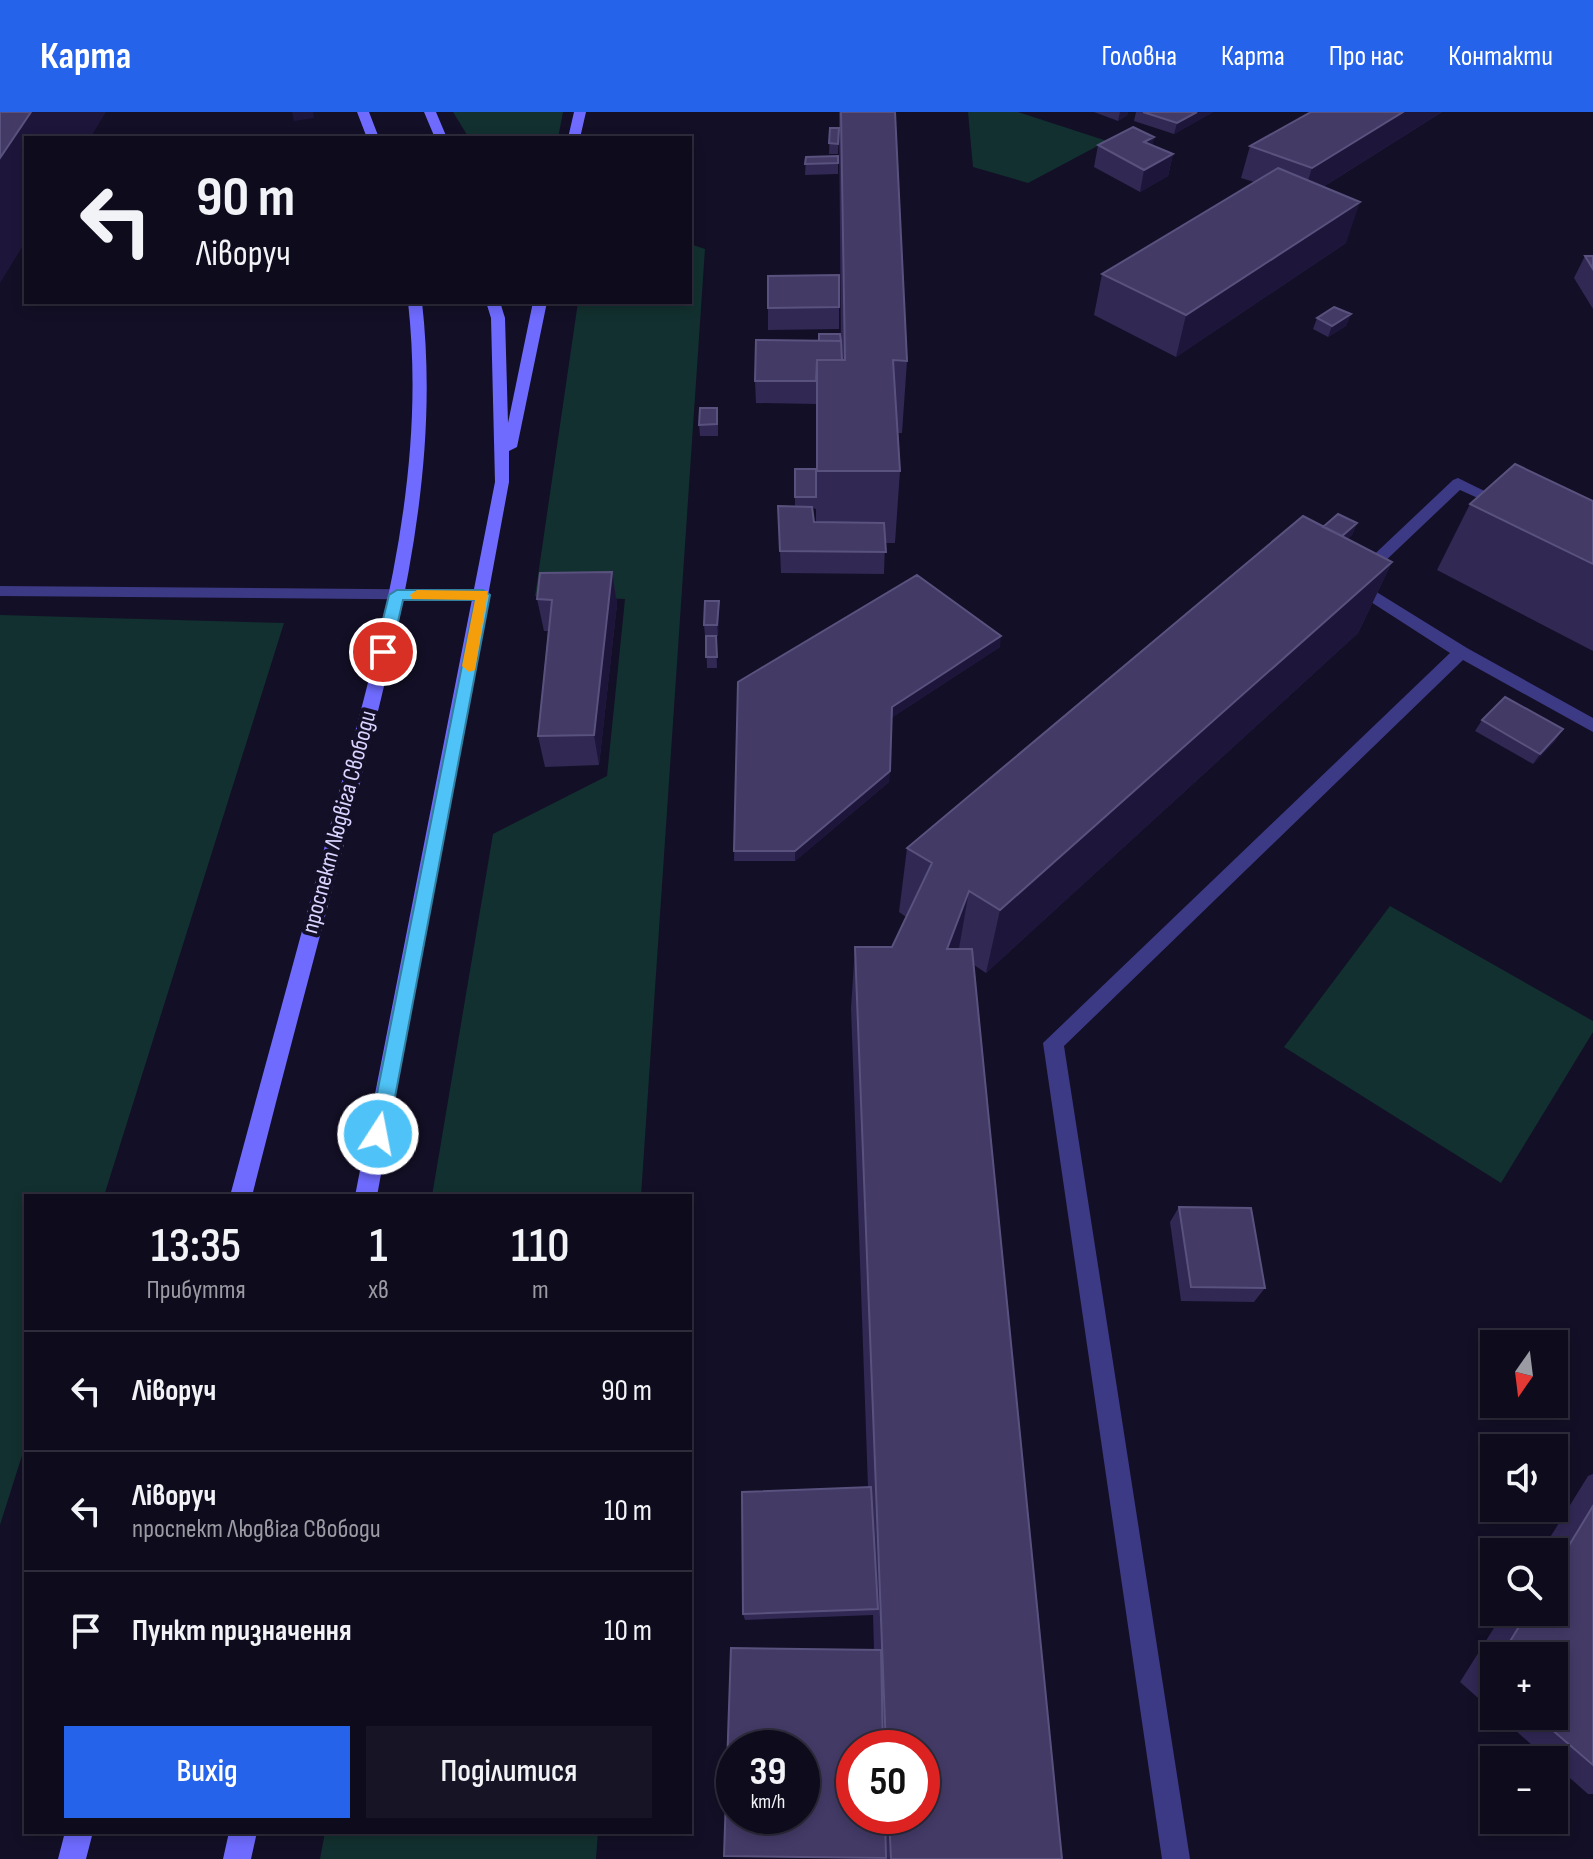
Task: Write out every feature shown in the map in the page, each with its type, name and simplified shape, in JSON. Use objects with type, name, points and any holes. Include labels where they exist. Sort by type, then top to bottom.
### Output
[{"type":"main road","points":[[363,112],[372,136]]},
{"type":"main road","points":[[430,112],[440,136]]},
{"type":"main road","points":[[574,136],[580,112]]},
{"type":"main road","name":"проспект Людвіга Свободи","points":[[242,1194],[297,976],[341,823],[397,595],[423,438],[415,304]]},
{"type":"main road","points":[[494,304],[498,318],[502,482]]},
{"type":"main road","points":[[366,1194],[483,595],[502,482],[540,304]]},
{"type":"main road","points":[[72,1859],[78,1834]]},
{"type":"main road","points":[[237,1859],[243,1834]]},
{"type":"lane","points":[[1526,514],[1458,483],[1351,584],[1461,652],[1593,726]]},
{"type":"lane","points":[[0,591],[483,595]]},
{"type":"lane","points":[[1176,1859],[1053,1043],[1461,652]]},
{"type":"green space","points":[[453,112],[563,112],[558,136],[468,136]]},
{"type":"green space","points":[[968,112],[1018,112],[1107,141],[1028,183],[973,167]]},
{"type":"green space","points":[[692,245],[705,249],[641,1194],[432,1194],[493,834],[607,776],[625,599],[535,596],[578,304],[692,304]]},
{"type":"green space","points":[[0,615],[284,623],[105,1194],[24,1194],[24,1449],[0,1525]]},
{"type":"green space","points":[[1390,906],[1593,1021],[1593,1032],[1501,1183],[1284,1047]]},
{"type":"green space","points":[[325,1834],[598,1834],[596,1859],[320,1859]]},
{"type":"building","points":[[0,112],[31,112],[0,158]]},
{"type":"building","points":[[841,112],[895,112],[907,361],[893,360],[900,471],[817,471],[817,360],[845,360]]},
{"type":"building","points":[[1143,112],[1197,112],[1177,123]]},
{"type":"building","points":[[1311,112],[1403,112],[1312,168],[1250,146]]},
{"type":"building","points":[[1133,127],[1154,137],[1144,142],[1173,154],[1144,170],[1098,145]]},
{"type":"building","points":[[830,128],[839,128],[838,144],[829,143]]},
{"type":"building","points":[[838,156],[838,163],[805,164],[806,157]]},
{"type":"building","points":[[1278,168],[1360,202],[1186,315],[1102,274]]},
{"type":"building","points":[[1585,256],[1593,256],[1593,269]]},
{"type":"building","points":[[839,275],[839,307],[768,308],[768,276]]},
{"type":"building","points":[[1334,307],[1351,314],[1332,326],[1317,318]]},
{"type":"building","points":[[819,334],[840,334],[841,341],[819,341]]},
{"type":"building","points":[[756,340],[841,341],[842,360],[817,360],[816,381],[755,381]]},
{"type":"building","points":[[700,408],[717,408],[717,424],[699,425]]},
{"type":"building","points":[[1515,464],[1593,501],[1593,564],[1470,504]]},
{"type":"building","points":[[795,469],[816,469],[816,497],[795,497]]},
{"type":"building","points":[[778,506],[812,507],[814,522],[884,523],[886,552],[780,551]]},
{"type":"building","points":[[1338,514],[1357,523],[1342,536],[1323,527]]},
{"type":"building","points":[[1303,516],[1392,562],[1000,910],[969,891],[947,949],[972,949],[1062,1859],[891,1859],[890,1834],[940,1834],[940,1730],[885,1730],[855,947],[892,947],[932,863],[907,848]]},
{"type":"building","points":[[612,572],[594,735],[538,736],[552,600],[537,599],[540,573]]},
{"type":"building","points":[[917,575],[1001,636],[892,707],[890,771],[795,851],[734,851],[738,682]]},
{"type":"building","points":[[705,601],[719,601],[717,625],[704,625]]},
{"type":"building","points":[[706,636],[716,636],[717,657],[706,657]]},
{"type":"building","points":[[1505,697],[1563,729],[1540,754],[1482,720]]},
{"type":"building","points":[[1179,1207],[1251,1208],[1265,1288],[1191,1287]]},
{"type":"building","points":[[871,1487],[878,1609],[743,1614],[742,1492]]},
{"type":"building","points":[[1593,1506],[1593,1765],[1552,1730],[1568,1730],[1568,1642],[1510,1642],[1519,1626],[1568,1626],[1568,1547]]},
{"type":"building","points":[[731,1648],[881,1650],[883,1730],[836,1730],[836,1834],[885,1834],[886,1858],[724,1856],[725,1834],[820,1834],[820,1730],[728,1730]]},
{"type":"slow traffic","points":[[417,595],[483,595],[469,666]]},
{"type":"route","points":[[378,1134],[483,595],[397,595],[383,652]]}]
